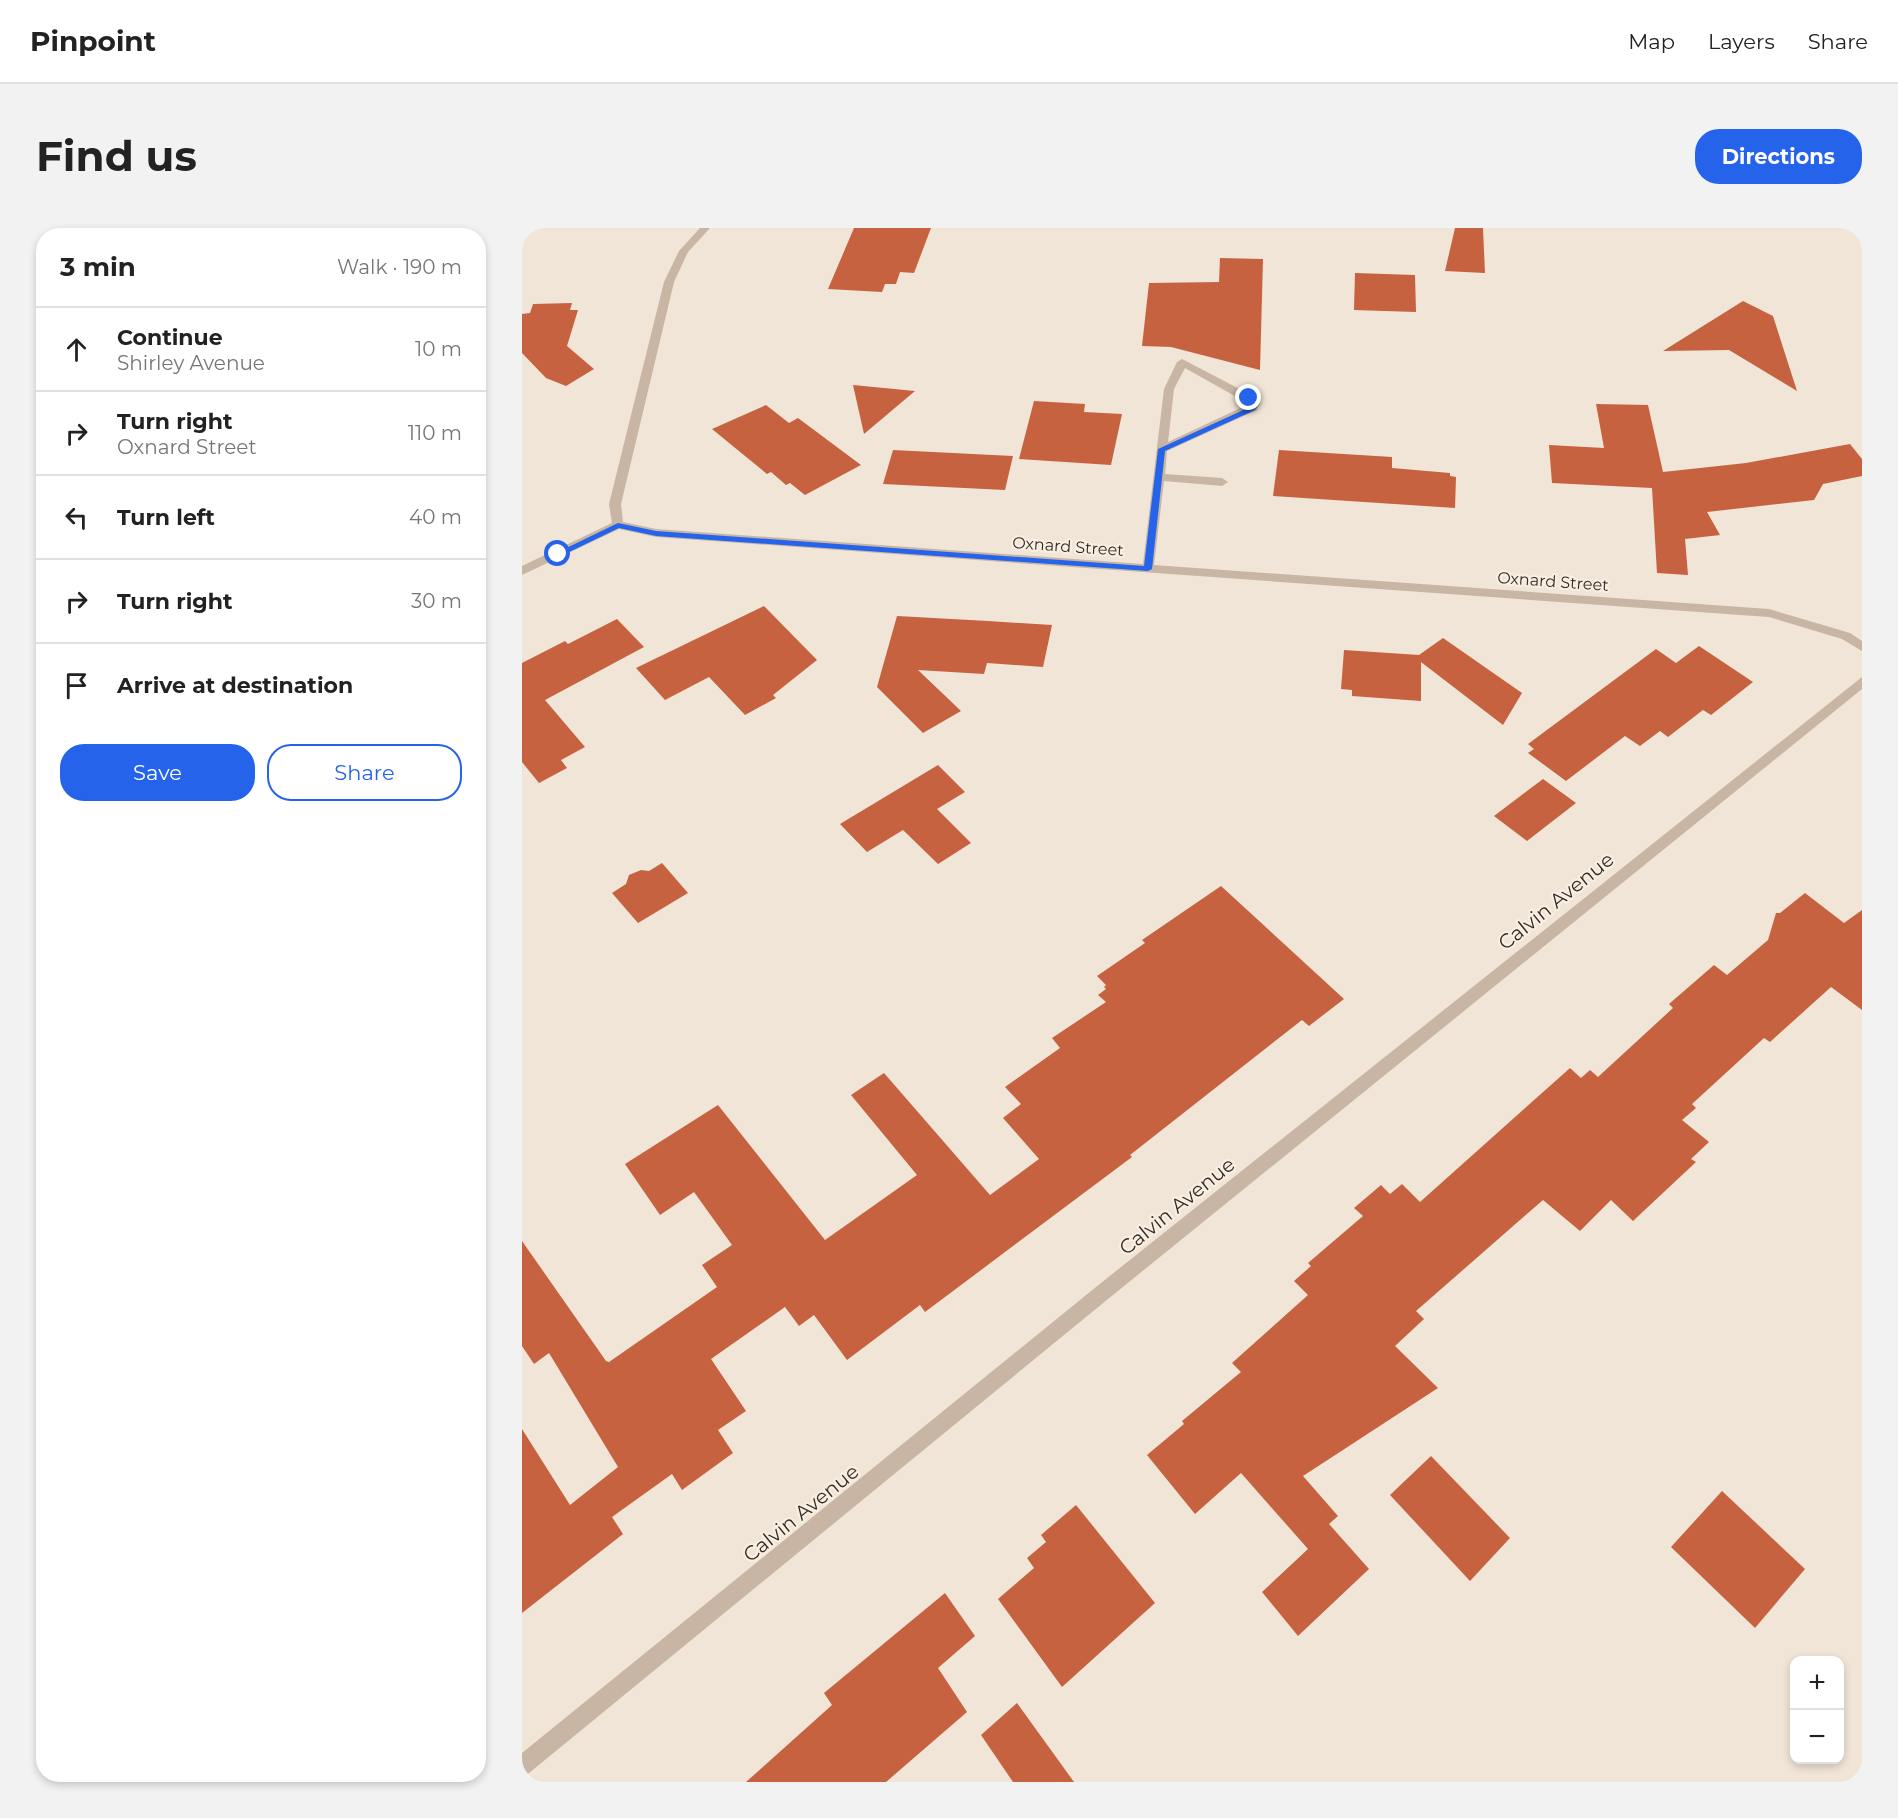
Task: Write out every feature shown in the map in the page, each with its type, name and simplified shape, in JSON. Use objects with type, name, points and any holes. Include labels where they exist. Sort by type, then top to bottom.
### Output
[{"type":"street","points":[[522,571],[618,525],[615,504],[669,282],[684,251],[705,228]]},
{"type":"street","points":[[1148,569],[1158,477],[1169,389],[1182,362],[1255,403],[1253,408],[1162,449]]},
{"type":"street","points":[[1158,477],[1222,482]]},
{"type":"street","name":"Oxnard Street","points":[[618,525],[656,533],[1768,613],[1846,636],[1862,647]]},
{"type":"street","name":"Calvin Avenue","points":[[522,1766],[1102,1293],[1862,682]]},
{"type":"building","points":[[854,228],[931,228],[914,273],[900,272],[896,284],[885,284],[882,292],[828,289]]},
{"type":"building","points":[[1455,228],[1483,228],[1485,273],[1445,271]]},
{"type":"building","points":[[1220,258],[1263,259],[1260,370],[1171,347],[1142,346],[1149,283],[1219,282]]},
{"type":"building","points":[[1355,273],[1415,275],[1416,312],[1354,310]]},
{"type":"building","points":[[1743,301],[1773,316],[1797,391],[1729,350],[1663,351]]},
{"type":"building","points":[[572,303],[570,310],[578,310],[567,346],[594,369],[566,386],[546,378],[522,353],[522,314],[530,313],[533,304]]},
{"type":"building","points":[[853,385],[915,391],[864,434]]},
{"type":"building","points":[[1034,401],[1085,404],[1084,412],[1122,414],[1111,465],[1019,459]]},
{"type":"building","points":[[1596,404],[1648,405],[1663,472],[1746,463],[1850,444],[1862,459],[1862,476],[1823,484],[1814,500],[1707,512],[1720,535],[1685,539],[1688,575],[1657,573],[1652,488],[1552,483],[1549,445],[1604,448]]},
{"type":"building","points":[[766,405],[789,423],[798,418],[861,465],[805,495],[790,483],[786,485],[771,472],[767,474],[712,429]]},
{"type":"building","points":[[893,450],[1013,456],[1005,490],[883,484]]},
{"type":"building","points":[[1279,450],[1392,457],[1392,468],[1450,473],[1450,476],[1456,477],[1455,508],[1273,496]]},
{"type":"building","points":[[764,606],[817,660],[773,695],[776,698],[745,715],[709,677],[665,700],[636,668]]},
{"type":"building","points":[[897,616],[1052,625],[1043,667],[987,663],[984,674],[918,670],[961,711],[923,733],[877,687]]},
{"type":"building","points":[[617,619],[644,647],[545,700],[585,747],[561,760],[567,768],[539,783],[522,762],[522,663],[565,641],[568,644]]},
{"type":"building","points":[[1443,638],[1522,693],[1503,725],[1421,662],[1421,701],[1352,696],[1352,690],[1341,689],[1344,650],[1419,655]]},
{"type":"building","points":[[1699,646],[1753,682],[1711,715],[1703,710],[1668,737],[1660,731],[1640,746],[1625,736],[1566,781],[1528,753],[1534,749],[1528,744],[1656,649],[1676,663]]},
{"type":"building","points":[[938,765],[965,792],[937,809],[971,843],[938,864],[903,830],[867,852],[840,824]]},
{"type":"building","points":[[1543,779],[1576,803],[1527,841],[1494,816]]},
{"type":"building","points":[[662,863],[688,893],[638,923],[612,893],[626,884],[629,875],[641,870],[649,871]]},
{"type":"building","points":[[1221,886],[1344,999],[1309,1026],[1302,1020],[1130,1155],[1132,1157],[925,1312],[920,1305],[847,1360],[814,1315],[799,1326],[785,1307],[711,1359],[746,1411],[718,1430],[733,1453],[682,1490],[672,1474],[612,1517],[623,1534],[522,1613],[522,1429],[570,1505],[618,1467],[549,1353],[534,1364],[522,1346],[522,1241],[606,1361],[609,1362],[717,1287],[702,1265],[732,1245],[694,1192],[660,1215],[625,1164],[718,1105],[825,1240],[917,1175],[851,1095],[884,1073],[990,1195],[1039,1159],[1003,1118],[1021,1104],[1005,1087],[1060,1048],[1052,1038],[1106,1002],[1098,995],[1106,989],[1104,987],[1106,985],[1097,976],[1145,943],[1142,940]]},
{"type":"building","points":[[1805,893],[1844,923],[1862,910],[1862,1010],[1831,987],[1770,1042],[1764,1038],[1692,1104],[1696,1108],[1682,1120],[1709,1142],[1691,1159],[1696,1162],[1633,1221],[1611,1200],[1580,1231],[1543,1200],[1416,1311],[1424,1319],[1395,1346],[1438,1388],[1303,1476],[1338,1516],[1329,1524],[1369,1569],[1298,1636],[1262,1592],[1308,1549],[1241,1473],[1195,1514],[1147,1455],[1184,1424],[1182,1421],[1241,1372],[1232,1363],[1308,1295],[1294,1281],[1311,1266],[1308,1263],[1363,1216],[1354,1208],[1381,1185],[1390,1194],[1402,1184],[1420,1202],[1570,1068],[1581,1078],[1590,1070],[1598,1077],[1673,1008],[1669,1004],[1714,965],[1727,975],[1768,940],[1776,913],[1780,913]]},
{"type":"building","points":[[1431,1456],[1510,1538],[1470,1581],[1390,1495]]},
{"type":"building","points":[[1722,1491],[1805,1569],[1755,1628],[1671,1547]]},
{"type":"building","points":[[1076,1505],[1155,1603],[1062,1687],[998,1599],[1034,1568],[1027,1558],[1046,1542],[1041,1535]]},
{"type":"building","points":[[945,1593],[975,1636],[938,1668],[967,1712],[886,1782],[746,1782],[832,1705],[824,1693]]},
{"type":"building","points":[[1017,1703],[1074,1782],[1013,1782],[981,1735]]},
{"type":"route","points":[[558,554],[618,525],[656,533],[1148,569],[1162,449],[1253,408],[1255,403],[1249,398]]}]
